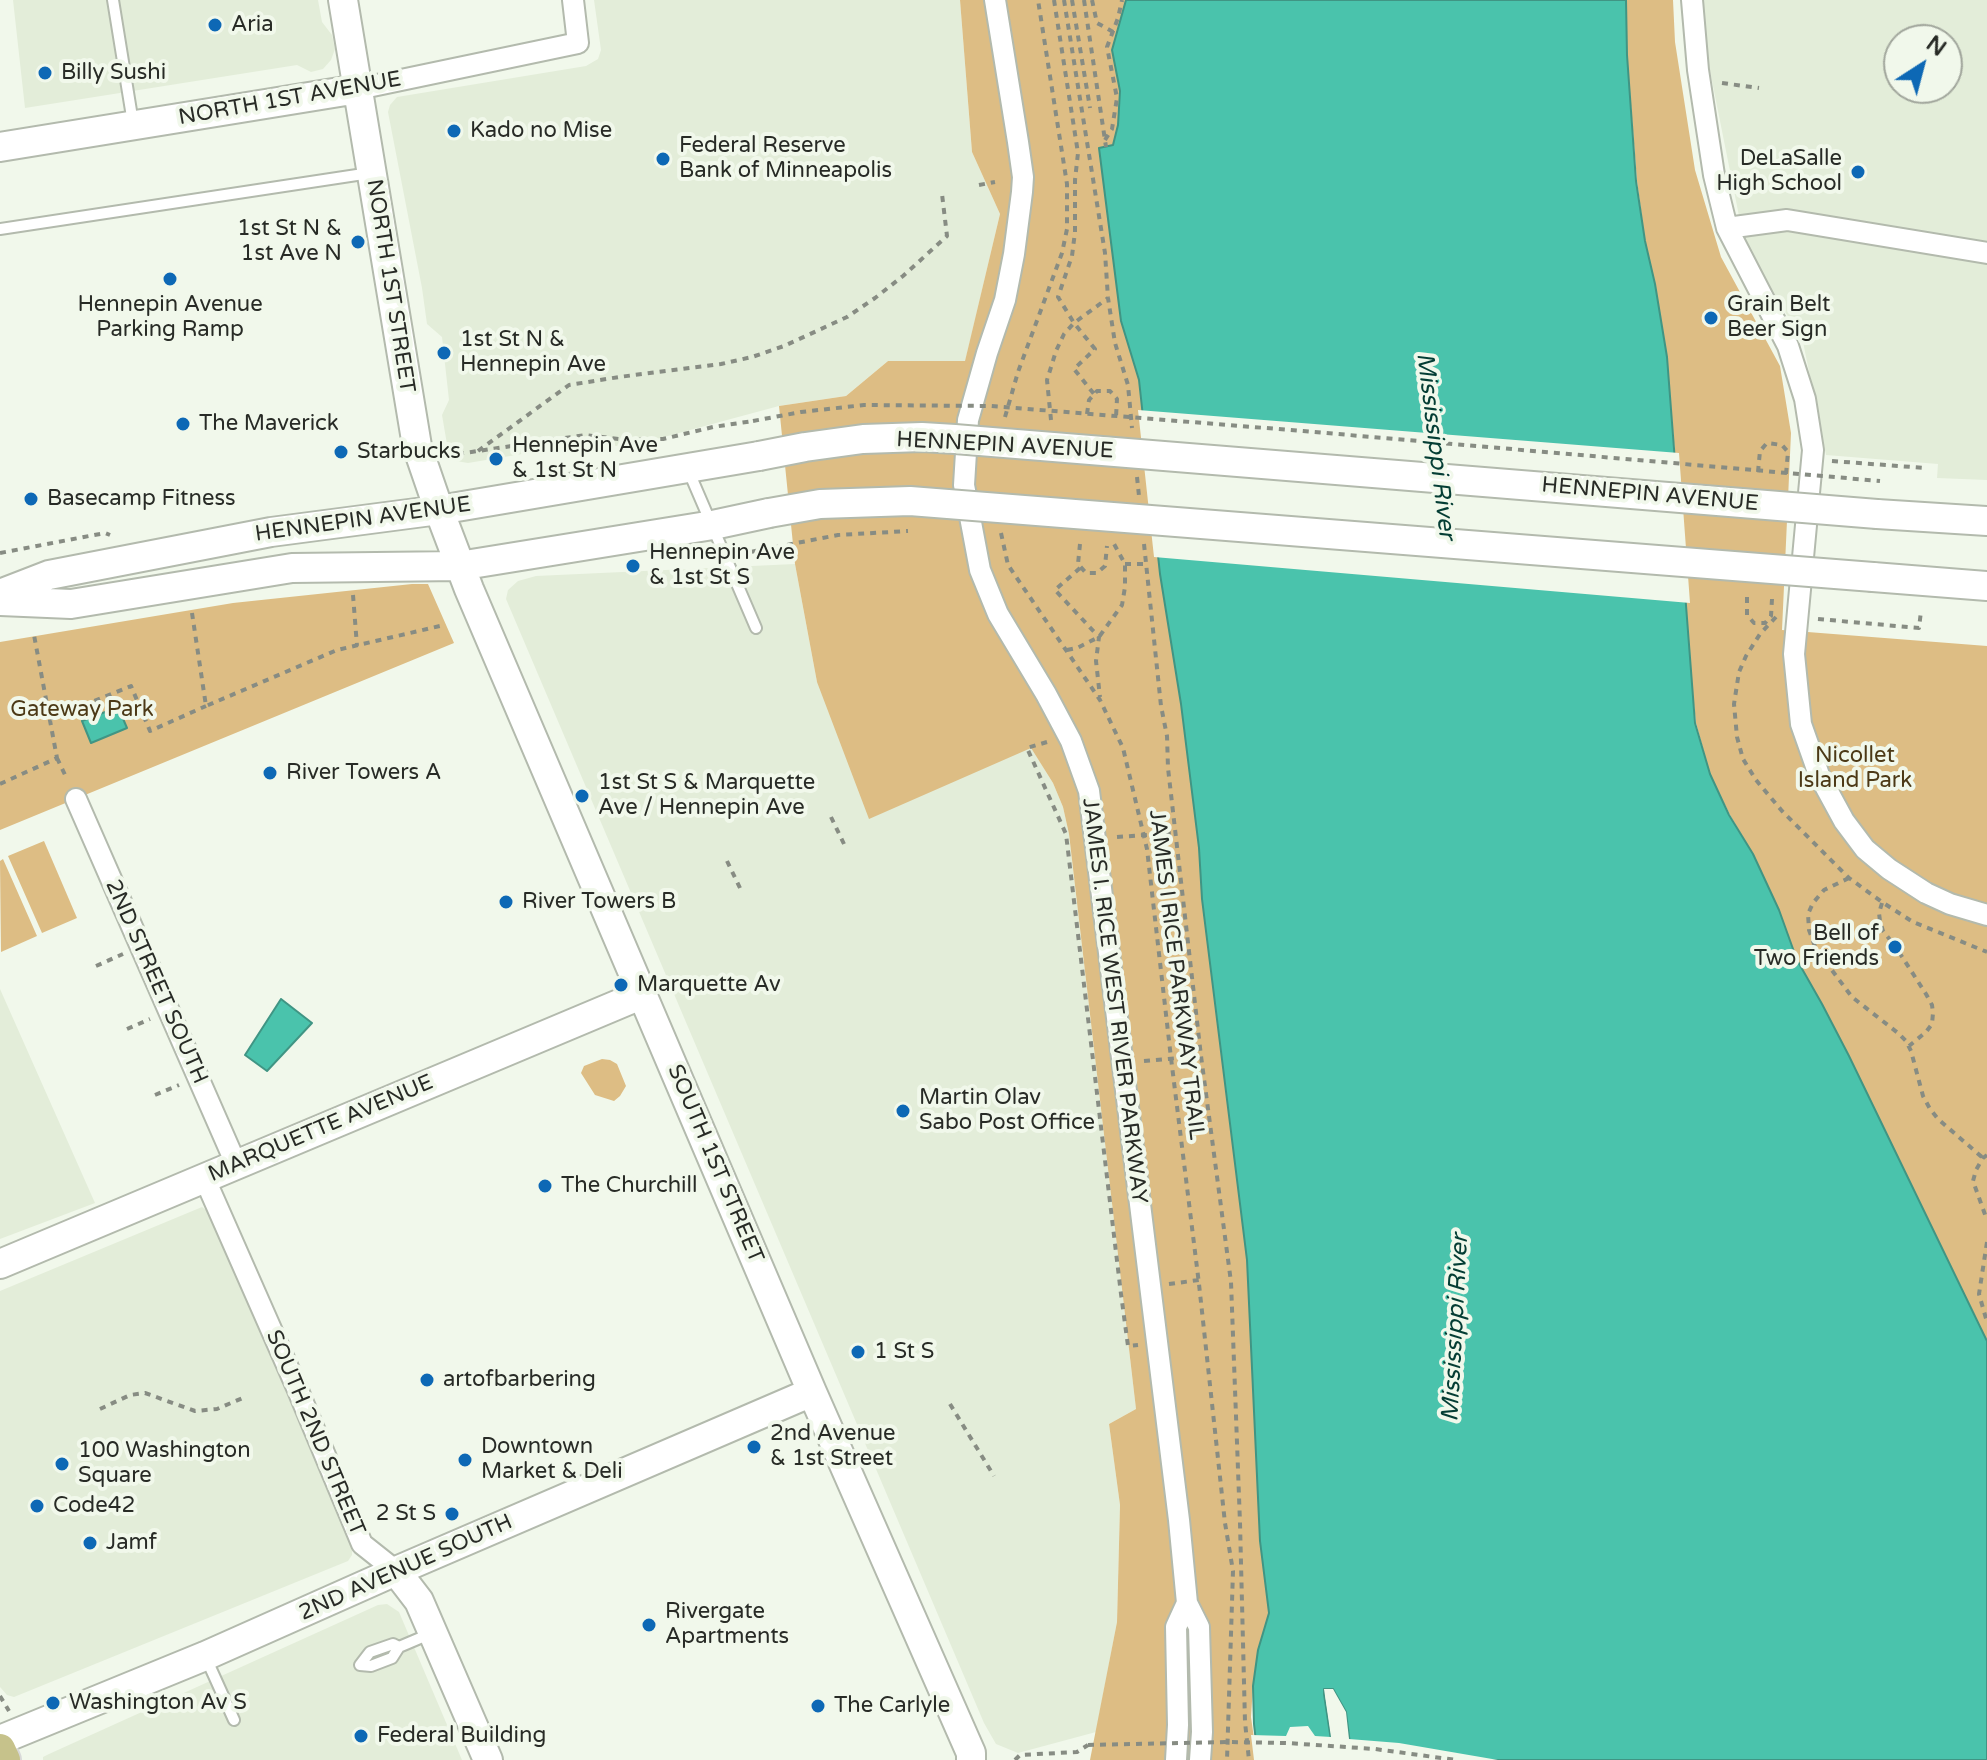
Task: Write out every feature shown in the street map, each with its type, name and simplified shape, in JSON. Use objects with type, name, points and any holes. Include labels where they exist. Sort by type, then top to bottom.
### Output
[{"type":"main road","points":[[0,1749],[5,1760]]},
{"type":"street","name":"NORTH 1ST STREET","points":[[343,0],[417,446],[459,566]]},
{"type":"street","name":"NORTH 1ST AVENUE","points":[[0,147],[358,89],[578,43],[573,0]]},
{"type":"street","name":"JAMES I. RICE WEST RIVER PARKWAY","points":[[995,0],[1023,177],[1005,300],[968,420],[964,485],[980,570],[998,614],[1071,741],[1089,791],[1187,1603],[1199,1627],[1200,1760]]},
{"type":"street","points":[[1692,0],[1698,70],[1714,175],[1727,228],[1788,346],[1805,399],[1813,450],[1794,654],[1801,724],[1819,775],[1844,821],[1865,849],[1907,882],[1964,909],[1987,915]]},
{"type":"street","points":[[1727,228],[1787,220],[1987,253]]},
{"type":"street","name":"HENNEPIN AVENUE","points":[[0,594],[49,575],[271,532],[439,510],[863,439],[955,439],[1987,521]]},
{"type":"street","name":"HENNEPIN AVENUE","points":[[0,601],[71,604],[292,568],[459,566],[713,525],[820,504],[871,501],[924,502],[1987,586]]},
{"type":"street","name":"SOUTH 1ST STREET","points":[[459,566],[812,1392],[971,1753],[971,1760]]},
{"type":"street","name":"2ND STREET SOUTH","points":[[72,790],[236,1164]]},
{"type":"street","name":"MARQUETTE AVENUE","points":[[0,1264],[643,994]]},
{"type":"street","name":"SOUTH 2ND STREET","points":[[204,1177],[362,1544],[396,1571],[419,1601],[488,1760]]},
{"type":"street","name":"2ND AVENUE SOUTH","points":[[0,1740],[205,1656],[812,1392]]},
{"type":"street","name":"JAMES I. RICE WEST RIVER PARKWAY","points":[[1176,1760],[1176,1627],[1187,1603]]},
{"type":"lane","points":[[113,0],[134,125]]},
{"type":"lane","points":[[0,229],[371,173]]},
{"type":"lane","points":[[687,467],[756,628]]},
{"type":"lane","points":[[399,1647],[433,1632]]},
{"type":"lane","points":[[205,1656],[234,1720]]},
{"type":"path","points":[[1005,416],[1062,253],[1067,229],[1067,184],[1038,0]]},
{"type":"path","points":[[1054,0],[1078,153],[1072,256],[1058,297],[1095,349],[1074,369],[1094,394]]},
{"type":"path","points":[[1064,0],[1105,253],[1115,343],[1128,385],[1132,430]]},
{"type":"path","points":[[1072,0],[1090,108]]},
{"type":"path","points":[[1084,0],[1106,147]]},
{"type":"path","points":[[1092,0],[1097,23],[1115,33]]},
{"type":"path","points":[[1105,140],[1112,129],[1117,98],[1107,47],[1115,33],[1122,0]]},
{"type":"path","points":[[1722,83],[1759,88]]},
{"type":"path","points":[[1081,109],[1099,107]]},
{"type":"path","points":[[979,185],[995,182]]},
{"type":"path","points":[[478,451],[569,385],[752,357],[847,317],[903,276],[947,236],[942,194]]},
{"type":"path","points":[[1085,314],[1108,298]]},
{"type":"path","points":[[1087,414],[1089,400],[1094,394],[1110,391],[1117,399],[1116,417]]},
{"type":"path","points":[[458,454],[585,435],[627,440],[663,439],[801,412],[864,405],[991,406],[1880,481]]},
{"type":"path","points":[[1758,472],[1760,451],[1767,443],[1782,445],[1788,452],[1786,474]]},
{"type":"path","points":[[1829,460],[1925,468]]},
{"type":"path","points":[[1137,474],[1140,504]]},
{"type":"path","name":"JAMES I RICE PARKWAY TRAIL","points":[[1000,530],[1008,565],[1100,700],[1123,748],[1147,849],[1233,1571],[1227,1760]]},
{"type":"path","points":[[727,557],[838,535],[908,531]]},
{"type":"path","points":[[1143,534],[1201,1056],[1231,1282],[1245,1722],[1249,1760]]},
{"type":"path","points":[[1080,544],[1078,564],[1086,573],[1097,573],[1105,566],[1107,546]]},
{"type":"path","points":[[1125,564],[1147,564]]},
{"type":"path","points":[[1080,568],[1055,590],[1099,637],[1096,661],[1100,700]]},
{"type":"path","points":[[353,595],[357,646]]},
{"type":"path","points":[[1747,597],[1747,615],[1754,623],[1765,623],[1771,616],[1772,599]]},
{"type":"path","points":[[1818,619],[1919,628],[1921,611]]},
{"type":"path","points":[[192,613],[206,706]]},
{"type":"path","points":[[50,719],[131,686],[150,731],[337,650],[440,626]]},
{"type":"path","points":[[34,635],[57,758],[72,790]]},
{"type":"path","points":[[1047,742],[1027,748],[1066,834],[1128,1346],[1140,1344]]},
{"type":"path","points":[[0,784],[57,758]]},
{"type":"path","points":[[831,817],[844,844]]},
{"type":"path","points":[[1117,837],[1176,833]]},
{"type":"path","points":[[727,861],[740,888]]},
{"type":"path","points":[[1849,878],[1824,890],[1813,903],[1808,914],[1809,930],[1816,949],[1852,997],[1898,1033],[1908,1046],[1923,1096],[1938,1119],[1985,1157],[1973,1181],[1987,1220]]},
{"type":"path","points":[[1882,902],[1880,921],[1891,941]]},
{"type":"path","points":[[1891,941],[1901,943],[1899,952]]},
{"type":"path","points":[[1891,941],[1889,952],[1899,952]]},
{"type":"path","points":[[96,966],[140,945]]},
{"type":"path","points":[[1899,952],[1926,994],[1933,1013],[1932,1024],[1926,1032],[1908,1046]]},
{"type":"path","points":[[1141,1062],[1201,1056]]},
{"type":"path","points":[[1987,1242],[1979,1294],[1987,1322]]},
{"type":"path","points":[[100,1409],[130,1395],[145,1393],[195,1411],[217,1409],[245,1397]]},
{"type":"path","points":[[950,1404],[994,1476]]},
{"type":"path","points":[[0,1696],[5,1705]]},
{"type":"path","points":[[1015,1760],[1020,1755],[1077,1752],[1088,1745],[1227,1742],[1375,1749],[1456,1760]]},
{"type":"shaded area","points":[[13,0],[318,0],[322,22],[332,35],[335,49],[323,69],[311,72],[297,65],[25,108]]},
{"type":"shaded area","points":[[594,0],[960,0],[972,152],[1000,214],[965,362],[888,361],[846,396],[779,406],[627,447],[588,443],[468,463],[449,456],[442,415],[449,400],[442,337],[427,324],[388,112],[390,105],[397,97],[586,66],[598,59],[601,50]]},
{"type":"shaded area","name":"DeLaSalle High School","points":[[1703,0],[1987,0],[1987,480],[1937,478],[1938,464],[1826,455],[1802,337],[1747,256],[1702,31]]},
{"type":"shaded area","points":[[795,564],[817,682],[1031,748],[1053,783],[1069,834],[1136,1409],[1109,1424],[1120,1505],[1117,1622],[1096,1732],[1018,1753],[996,1744],[984,1723],[506,599],[508,590],[518,581],[536,576]]},
{"type":"shaded area","points":[[0,989],[95,1203],[0,1239]]},
{"type":"shaded area","points":[[202,1207],[210,1213],[352,1548],[352,1555],[348,1561],[14,1697],[7,1695],[0,1687],[0,1291]]},
{"type":"shaded area","points":[[387,1604],[399,1612],[462,1760],[43,1760],[49,1754],[378,1605]]},
{"type":"green space","points":[[960,0],[1126,0],[1112,50],[1120,91],[1118,125],[1113,145],[1100,148],[1121,321],[1139,380],[1160,574],[1181,704],[1247,1260],[1260,1541],[1269,1613],[1258,1650],[1253,1686],[1251,1717],[1257,1760],[1090,1760],[1117,1622],[1120,1505],[1109,1424],[1136,1409],[1069,834],[1063,807],[1053,783],[1031,748],[869,819],[817,682],[795,564],[779,406],[846,396],[888,361],[965,361],[1000,214],[972,152]]},
{"type":"green space","name":"Nicollet Island Park","points":[[1627,0],[1673,0],[1675,42],[1695,170],[1721,257],[1780,366],[1791,433],[1782,630],[1987,646],[1987,1340],[1849,1056],[1797,960],[1779,910],[1753,854],[1710,774],[1696,723],[1667,357],[1637,181],[1627,55]]},
{"type":"green space","name":"Gateway Park","points":[[428,584],[454,643],[0,830],[0,642],[233,603]]},
{"type":"green space","points":[[44,841],[77,918],[42,933],[8,856]]},
{"type":"green space","points":[[3,859],[37,936],[1,952],[0,861]]},
{"type":"green space","points":[[602,1059],[617,1064],[626,1086],[614,1101],[595,1095],[581,1073],[584,1066]]},
{"type":"water","name":"Mississippi River","points":[[1126,0],[1626,0],[1636,181],[1667,357],[1695,723],[1710,774],[1729,815],[1753,854],[1779,910],[1797,960],[1849,1056],[1987,1341],[1987,1760],[1352,1760],[1346,1712],[1333,1689],[1324,1689],[1334,1760],[1258,1760],[1253,1686],[1258,1650],[1269,1613],[1260,1541],[1247,1260],[1181,704],[1160,574],[1139,380],[1121,321],[1099,148],[1113,145],[1118,125],[1120,91],[1112,50]]},
{"type":"water","points":[[118,707],[127,728],[91,743],[82,721]]},
{"type":"water","points":[[281,999],[312,1023],[267,1071],[245,1055]]},
{"type":"pier","points":[[1138,410],[1679,453],[1690,603],[1154,557]]},
{"type":"pier","points":[[1324,1689],[1333,1689],[1346,1712],[1349,1739],[1399,1743],[1498,1760],[1348,1760],[1342,1713],[1331,1693],[1328,1694],[1338,1760],[1254,1760],[1251,1735],[1286,1736],[1290,1727],[1308,1726],[1315,1736],[1331,1737]]},
{"type":"place","name":"Aria","points":[[215,25]]},
{"type":"place","name":"Billy Sushi","points":[[45,73]]},
{"type":"place","name":"Kado no Mise","points":[[454,131]]},
{"type":"place","name":"Federal Reserve Bank of Minneapolis","points":[[663,159]]},
{"type":"place","name":"DeLaSalle High School","points":[[1858,172]]},
{"type":"place","name":"1st St N & 1st Ave N","points":[[358,242]]},
{"type":"place","name":"Hennepin Avenue Parking Ramp","points":[[170,279]]},
{"type":"place","name":"Grain Belt Beer Sign","points":[[1711,318]]},
{"type":"place","name":"1st St N & Hennepin Ave","points":[[444,353]]},
{"type":"place","name":"The Maverick","points":[[183,424]]},
{"type":"place","name":"Starbucks","points":[[341,452]]},
{"type":"place","name":"Hennepin Ave & 1st St N","points":[[496,459]]},
{"type":"place","name":"Basecamp Fitness","points":[[31,499]]},
{"type":"place","name":"Hennepin Ave & 1st St S","points":[[633,566]]},
{"type":"place","name":"River Towers A","points":[[270,773]]},
{"type":"place","name":"1st St S & Marquette Ave / Hennepin Ave","points":[[582,796]]},
{"type":"place","name":"River Towers B","points":[[506,902]]},
{"type":"place","name":"Bell of Two Friends","points":[[1895,947]]},
{"type":"place","name":"Marquette Av","points":[[621,985]]},
{"type":"place","name":"Martin Olav Sabo Post Office","points":[[903,1111]]},
{"type":"place","name":"The Churchill","points":[[545,1186]]},
{"type":"place","name":"1 St S","points":[[858,1352]]},
{"type":"place","name":"artofbarbering","points":[[427,1380]]},
{"type":"place","name":"2nd Avenue & 1st Street","points":[[754,1447]]},
{"type":"place","name":"Downtown Market & Deli","points":[[465,1460]]},
{"type":"place","name":"100 Washington Square","points":[[62,1464]]},
{"type":"place","name":"Code42","points":[[37,1506]]},
{"type":"place","name":"2 St S","points":[[452,1514]]},
{"type":"place","name":"Jamf","points":[[90,1543]]},
{"type":"place","name":"Rivergate Apartments","points":[[649,1625]]},
{"type":"place","name":"Washington Av S","points":[[53,1703]]},
{"type":"place","name":"The Carlyle","points":[[818,1706]]},
{"type":"place","name":"Federal Building","points":[[361,1736]]}]
